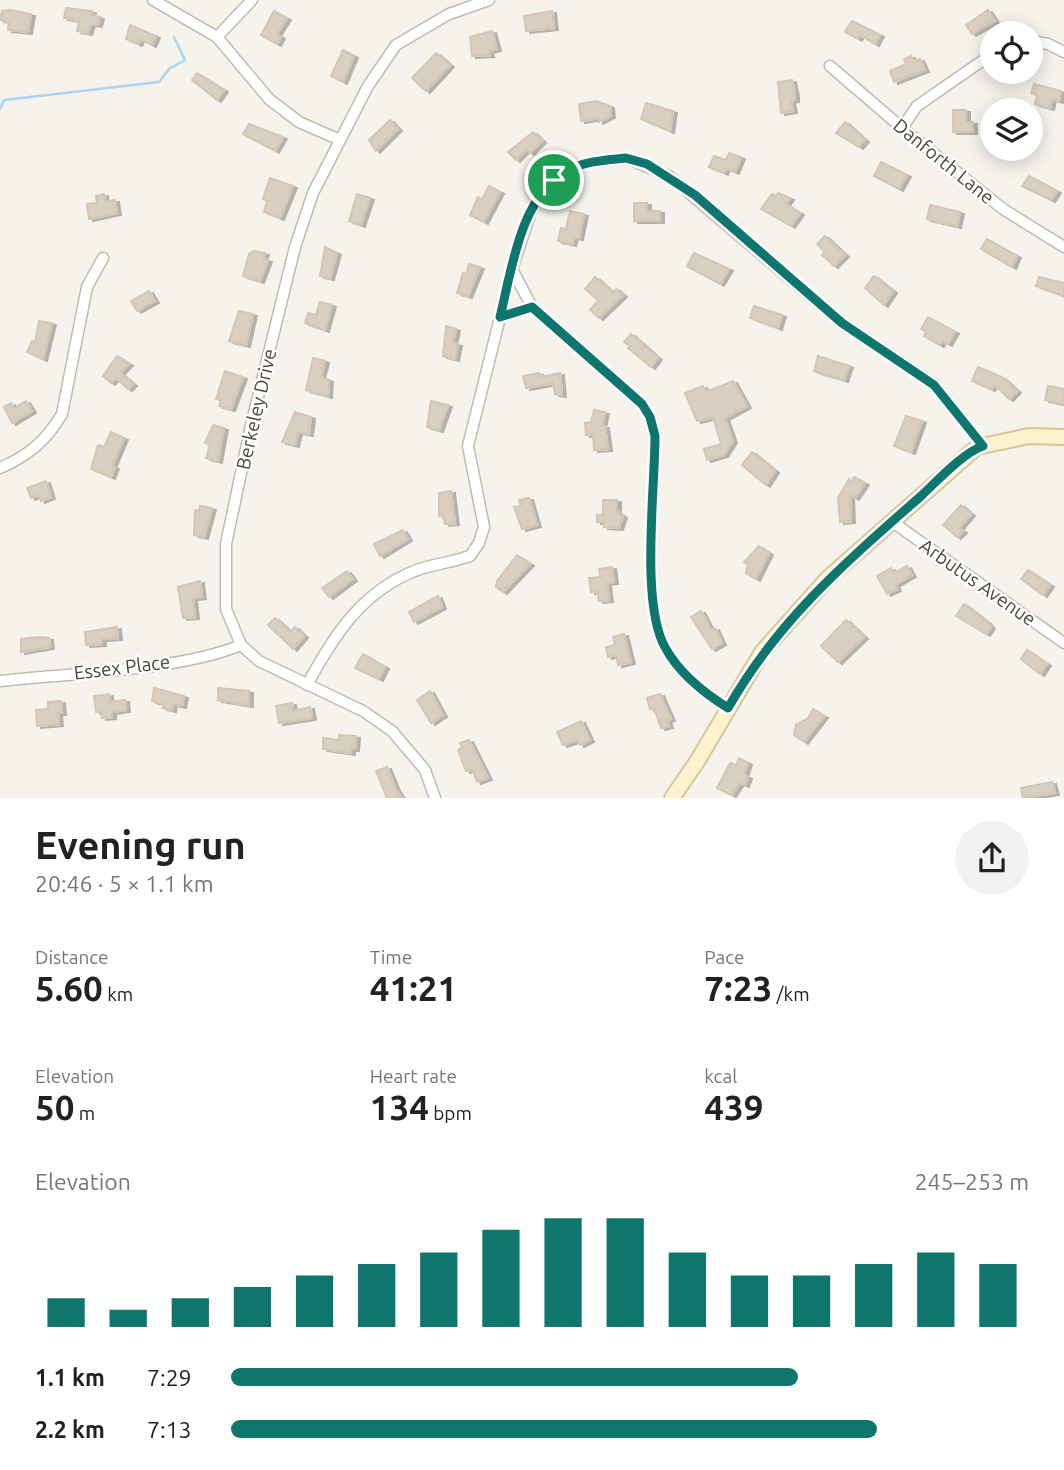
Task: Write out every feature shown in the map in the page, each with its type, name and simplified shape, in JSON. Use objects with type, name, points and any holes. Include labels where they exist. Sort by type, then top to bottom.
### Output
[{"type":"main road","points":[[672,798],[762,652],[828,578],[983,446],[1029,436],[1064,437]]},
{"type":"street","points":[[153,0],[217,37],[269,99],[299,122],[340,141]]},
{"type":"street","points":[[217,37],[252,0]]},
{"type":"street","name":"Berkeley Drive","points":[[241,645],[226,609],[226,544],[251,425],[295,247],[313,193],[382,60],[396,44],[449,14],[489,0]]},
{"type":"street","points":[[1043,45],[1064,52]]},
{"type":"street","points":[[902,128],[917,106],[980,62]]},
{"type":"street","name":"Danforth Lane","points":[[830,66],[1003,209],[1064,247]]},
{"type":"street","points":[[307,685],[333,638],[371,594],[419,570],[470,556],[479,543],[484,527],[468,446],[512,269],[531,212],[554,180],[586,163],[626,158],[647,164],[695,195],[842,323],[934,385],[983,446]]},
{"type":"street","points":[[0,468],[31,452],[54,428],[62,414],[87,287],[103,258]]},
{"type":"street","points":[[512,269],[532,307],[626,388],[650,417],[655,436],[650,584],[654,621],[666,650],[683,671],[701,691],[728,708]]},
{"type":"street","points":[[500,317],[532,307]]},
{"type":"street","name":"Arbutus Avenue","points":[[891,522],[1064,643]]},
{"type":"street","points":[[241,645],[259,661],[362,711],[392,732],[425,770],[435,798]]},
{"type":"street","name":"Essex Place","points":[[0,681],[151,665],[222,653],[241,645]]},
{"type":"building","points":[[66,8],[92,11],[91,15],[100,17],[98,25],[91,24],[88,33],[77,31],[79,21],[64,18]]},
{"type":"building","points":[[988,10],[995,21],[980,21],[980,29],[972,34],[966,25]]},
{"type":"building","points":[[2,11],[31,14],[28,32],[8,30],[9,22],[0,20]]},
{"type":"building","points":[[274,11],[287,18],[277,34],[281,37],[277,44],[261,35]]},
{"type":"building","points":[[552,11],[554,28],[526,31],[524,16]]},
{"type":"building","points":[[852,21],[880,35],[875,44],[860,35],[858,39],[845,32]]},
{"type":"building","points":[[130,25],[156,36],[152,45],[141,39],[138,44],[126,39]]},
{"type":"building","points":[[492,31],[497,49],[489,51],[490,55],[472,56],[470,37]]},
{"type":"building","points":[[343,50],[354,56],[343,82],[331,76]]},
{"type":"building","points":[[436,53],[450,65],[426,91],[412,78]]},
{"type":"building","points":[[911,56],[914,61],[920,59],[925,70],[894,82],[890,71],[906,64],[904,59]]},
{"type":"building","points":[[197,73],[224,90],[217,100],[192,80]]},
{"type":"building","points":[[792,80],[795,94],[795,100],[791,101],[793,111],[781,113],[778,82]]},
{"type":"building","points":[[1034,84],[1061,91],[1059,101],[1052,99],[1050,108],[1043,106],[1043,98],[1036,98],[1037,95],[1031,93]]},
{"type":"building","points":[[596,101],[610,106],[611,116],[599,122],[599,118],[581,121],[579,104]]},
{"type":"building","points":[[646,103],[673,111],[670,131],[641,119]]},
{"type":"building","points":[[953,110],[966,110],[966,122],[973,122],[973,132],[953,132]]},
{"type":"building","points":[[390,120],[398,129],[376,151],[369,140]]},
{"type":"building","points":[[845,122],[865,140],[859,147],[836,133]]},
{"type":"building","points":[[249,124],[283,137],[275,151],[243,134]]},
{"type":"building","points":[[533,132],[542,141],[530,153],[526,150],[516,160],[508,152]]},
{"type":"building","points":[[729,153],[741,157],[735,172],[726,168],[724,173],[709,167],[714,156],[726,160]]},
{"type":"building","points":[[881,162],[907,175],[899,189],[874,176]]},
{"type":"building","points":[[1029,176],[1057,191],[1051,200],[1022,186]]},
{"type":"building","points":[[270,178],[293,186],[280,218],[264,212],[267,201],[263,199]]},
{"type":"building","points":[[489,186],[500,192],[484,222],[470,215],[478,197],[482,199]]},
{"type":"building","points":[[778,193],[790,198],[786,204],[800,213],[791,226],[761,209],[772,194],[776,196]]},
{"type":"building","points":[[104,194],[105,202],[115,200],[117,213],[89,219],[87,204],[97,203],[96,196]]},
{"type":"building","points":[[357,194],[370,198],[361,225],[349,221]]},
{"type":"building","points":[[634,203],[647,203],[647,211],[660,211],[660,221],[634,221]]},
{"type":"building","points":[[930,205],[960,212],[957,226],[927,219]]},
{"type":"building","points":[[570,211],[584,214],[579,238],[574,237],[572,244],[558,241],[561,228],[566,229]]},
{"type":"building","points":[[825,236],[845,255],[834,266],[822,255],[825,252],[817,244]]},
{"type":"building","points":[[987,239],[1017,256],[1012,267],[981,249]]},
{"type":"building","points":[[325,247],[337,253],[330,278],[320,276]]},
{"type":"building","points":[[254,251],[265,253],[263,259],[268,260],[260,281],[243,276],[249,254]]},
{"type":"building","points":[[694,253],[729,269],[720,284],[687,266]]},
{"type":"building","points":[[469,264],[480,267],[468,296],[457,293],[463,273],[466,274]]},
{"type":"building","points":[[874,276],[893,291],[884,305],[865,288]]},
{"type":"building","points":[[595,277],[613,293],[616,289],[623,295],[599,318],[590,310],[598,300],[585,289]]},
{"type":"building","points":[[1039,277],[1064,283],[1064,296],[1036,286]]},
{"type":"building","points":[[149,291],[155,301],[137,311],[131,301]]},
{"type":"building","points":[[320,302],[332,305],[325,330],[305,323],[308,313],[316,315]]},
{"type":"building","points":[[754,306],[782,315],[778,328],[750,318]]},
{"type":"building","points":[[239,311],[253,314],[246,345],[229,341]]},
{"type":"building","points":[[928,317],[955,332],[948,344],[942,341],[940,345],[924,336],[926,331],[921,329]]},
{"type":"building","points":[[39,321],[52,323],[43,359],[27,352],[32,341],[35,343]]},
{"type":"building","points":[[446,326],[456,329],[453,343],[458,344],[455,359],[443,356]]},
{"type":"building","points":[[631,334],[658,358],[651,367],[624,342]]},
{"type":"building","points":[[117,356],[129,364],[120,373],[133,384],[128,389],[116,378],[111,383],[103,376]]},
{"type":"building","points":[[818,356],[849,366],[844,380],[814,371]]},
{"type":"building","points":[[313,358],[325,361],[321,377],[329,380],[328,396],[306,390]]},
{"type":"building","points":[[978,367],[1002,377],[1017,391],[1009,399],[994,384],[991,389],[972,381]]},
{"type":"building","points":[[225,371],[243,377],[231,409],[219,406],[221,400],[216,399]]},
{"type":"building","points":[[539,373],[540,377],[560,373],[562,395],[555,394],[553,383],[526,388],[523,376]]},
{"type":"building","points":[[733,381],[747,406],[725,418],[733,441],[724,455],[707,460],[704,449],[721,444],[713,417],[697,421],[685,393],[703,386],[706,392]]},
{"type":"building","points":[[1048,386],[1064,389],[1064,404],[1045,400]]},
{"type":"building","points":[[26,401],[32,411],[12,423],[4,407],[11,403],[14,408]]},
{"type":"building","points":[[431,401],[448,405],[439,430],[427,427]]},
{"type":"building","points":[[594,410],[605,412],[602,426],[605,426],[608,449],[594,450],[593,434],[586,435],[585,423],[591,422]]},
{"type":"building","points":[[295,412],[311,417],[309,434],[298,432],[295,445],[282,442]]},
{"type":"building","points":[[906,416],[922,421],[911,452],[894,446]]},
{"type":"building","points":[[213,425],[224,428],[218,461],[206,458],[210,445],[205,443]]},
{"type":"building","points":[[111,432],[124,438],[112,466],[115,467],[111,477],[91,469],[98,445],[104,447]]},
{"type":"building","points":[[752,452],[775,471],[766,485],[742,465]]},
{"type":"building","points":[[854,477],[865,483],[855,498],[850,495],[851,521],[840,522],[838,498],[849,479],[850,484]]},
{"type":"building","points":[[46,481],[51,497],[41,501],[39,495],[31,498],[27,488]]},
{"type":"building","points":[[451,491],[455,523],[445,524],[443,515],[439,516],[439,493]]},
{"type":"building","points":[[529,498],[537,525],[522,529],[514,507],[521,506],[519,500]]},
{"type":"building","points":[[603,500],[617,500],[617,511],[623,516],[619,528],[604,527],[604,522],[597,522],[597,515],[603,515]]},
{"type":"building","points":[[961,505],[971,514],[959,528],[963,531],[957,537],[943,525]]},
{"type":"building","points":[[200,506],[212,508],[204,537],[194,535],[195,510],[199,511]]},
{"type":"building","points":[[403,530],[408,539],[380,556],[374,544]]},
{"type":"building","points":[[759,546],[769,553],[756,579],[746,573],[748,565],[744,562]]},
{"type":"building","points":[[517,555],[530,564],[503,592],[496,587],[497,581]]},
{"type":"building","points":[[907,566],[912,575],[895,585],[897,589],[887,594],[877,576],[891,568],[894,573]]},
{"type":"building","points":[[612,567],[614,582],[607,583],[609,600],[599,601],[597,591],[591,592],[589,578],[600,577],[599,569]]},
{"type":"building","points":[[1028,570],[1050,585],[1043,595],[1021,579]]},
{"type":"building","points":[[347,571],[353,579],[329,597],[322,588]]},
{"type":"building","points":[[200,581],[202,597],[193,598],[195,617],[183,618],[178,587]]},
{"type":"building","points":[[438,596],[442,607],[414,622],[409,612]]},
{"type":"building","points":[[964,604],[991,627],[986,634],[956,616]]},
{"type":"building","points":[[701,611],[711,630],[715,628],[722,643],[712,649],[691,617]]},
{"type":"building","points":[[275,618],[290,632],[295,627],[304,636],[293,649],[268,625]]},
{"type":"building","points":[[846,620],[864,637],[838,662],[821,646]]},
{"type":"building","points":[[117,627],[118,638],[102,639],[102,644],[86,645],[85,632]]},
{"type":"building","points":[[624,634],[631,662],[618,665],[616,655],[608,657],[606,647],[615,645],[613,637]]},
{"type":"building","points":[[49,638],[50,647],[21,652],[21,639]]},
{"type":"building","points":[[1027,650],[1047,664],[1040,674],[1021,659]]},
{"type":"building","points":[[363,654],[385,667],[379,679],[355,668]]},
{"type":"building","points":[[154,688],[184,696],[182,706],[173,704],[172,710],[163,708],[164,704],[152,701]]},
{"type":"building","points":[[218,688],[249,691],[249,705],[218,700]]},
{"type":"building","points":[[430,691],[443,715],[431,723],[417,700]]},
{"type":"building","points":[[109,694],[110,702],[125,700],[126,710],[112,712],[112,717],[102,718],[101,712],[96,712],[94,696]]},
{"type":"building","points":[[660,694],[671,719],[667,720],[669,726],[661,728],[654,708],[650,709],[647,698]]},
{"type":"building","points":[[61,701],[59,724],[37,726],[36,710],[48,709],[48,702]]},
{"type":"building","points":[[292,703],[293,711],[310,707],[312,718],[279,723],[276,706]]},
{"type":"building","points":[[813,709],[824,716],[804,742],[794,735],[796,725],[808,718]]},
{"type":"building","points":[[581,721],[590,740],[580,745],[578,740],[563,745],[557,732]]},
{"type":"building","points":[[339,735],[356,736],[355,749],[351,749],[351,753],[323,749],[323,738],[339,740]]},
{"type":"building","points":[[469,740],[488,778],[477,782],[472,769],[466,771],[458,750],[462,748],[460,743]]},
{"type":"building","points":[[739,758],[748,763],[744,775],[748,777],[745,785],[740,783],[732,795],[717,788],[730,763],[736,765]]},
{"type":"building","points":[[387,767],[402,798],[387,798],[376,771]]},
{"type":"building","points":[[1052,782],[1055,793],[1023,798],[1021,788]]},
{"type":"waterway","points":[[0,109],[4,100],[159,82],[169,69],[185,60],[174,37]]},
{"type":"route","points":[[626,158],[647,164],[669,176],[695,195],[842,323],[934,385],[957,410],[983,446],[977,447],[828,578],[762,652],[728,708],[701,691],[666,650],[654,621],[650,584],[655,436],[650,417],[642,404],[626,388],[532,307],[500,317],[531,212],[541,194],[554,180],[567,170],[586,163],[626,158]]}]
